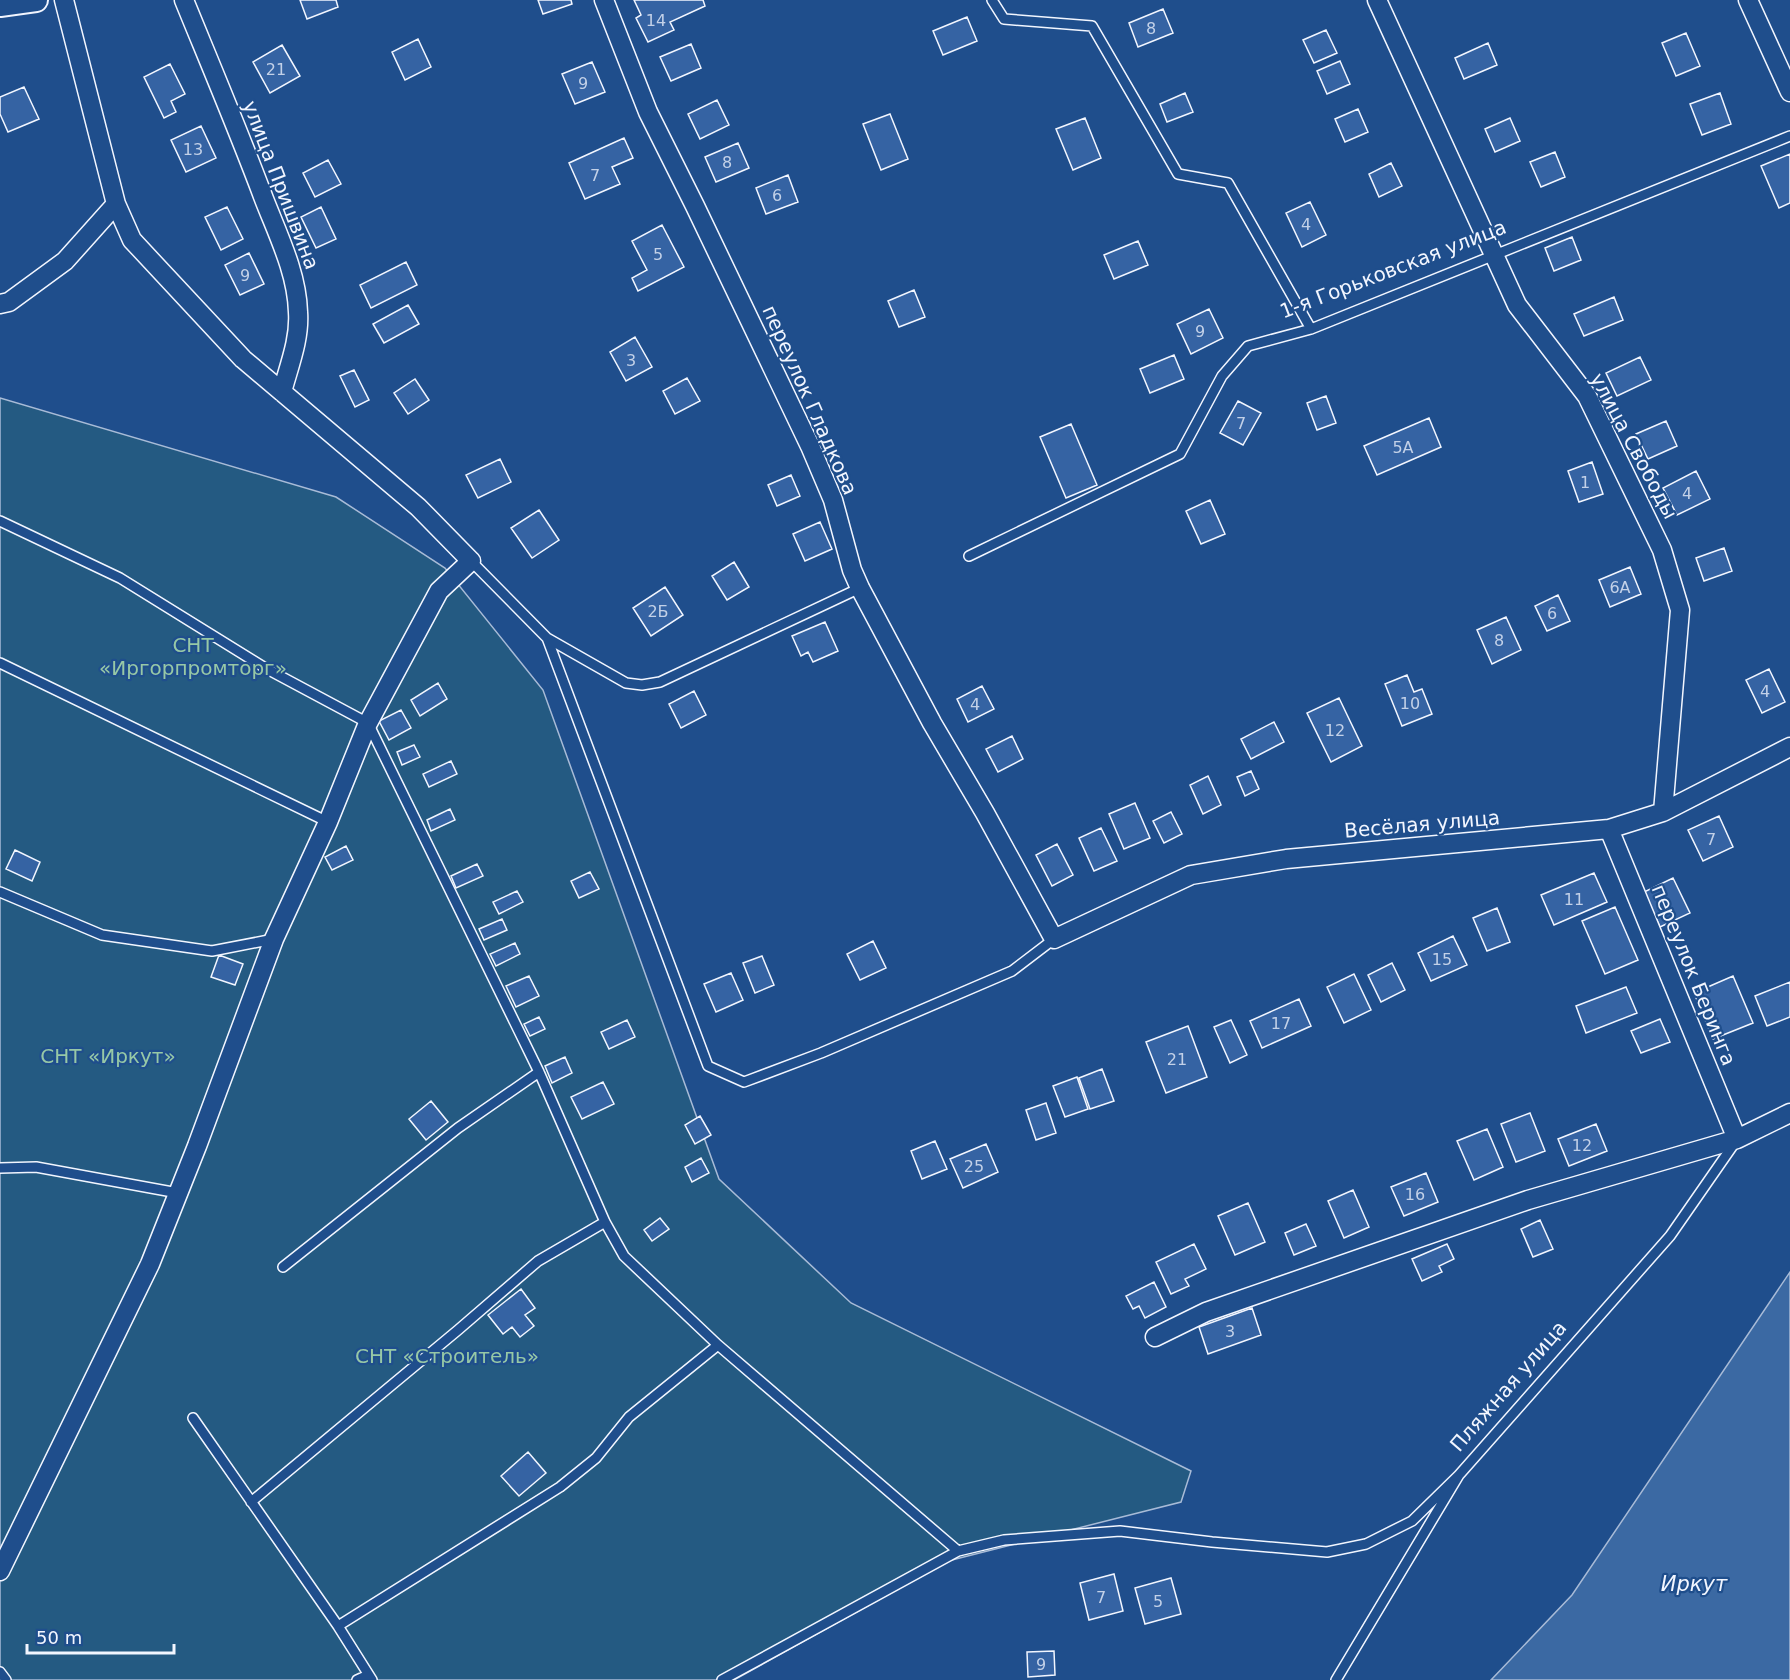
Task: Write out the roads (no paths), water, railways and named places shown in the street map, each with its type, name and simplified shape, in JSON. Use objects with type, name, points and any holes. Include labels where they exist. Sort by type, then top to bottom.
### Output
[{"type":"street","points":[[0,5],[36,0]]},
{"type":"street","points":[[0,1571],[150,1264],[274,939],[328,822],[368,723],[439,591],[471,561],[418,507],[243,359],[150,262],[132,240],[116,204],[64,0]]},
{"type":"street","name":"улица Пришвина","points":[[184,0],[243,142],[288,259],[296,289],[299,313],[296,336],[282,392]]},
{"type":"street","name":"переулок Гладкова","points":[[604,0],[648,112],[810,446],[833,500],[852,570],[860,588],[932,723],[985,813],[1054,939]]},
{"type":"street","name":"улица Свободы","points":[[1377,0],[1517,305],[1587,396],[1662,550],[1680,610],[1663,812]]},
{"type":"street","points":[[1748,0],[1790,92]]},
{"type":"street","points":[[0,304],[9,302],[65,261],[116,204]]},
{"type":"street","name":"Весёлая улица","points":[[1054,939],[1191,875],[1286,859],[1609,829],[1663,812],[1790,747]]},
{"type":"street","name":"переулок Беринга","points":[[1609,829],[1737,1138]]},
{"type":"street","points":[[1155,1337],[1206,1312],[1528,1200],[1737,1138],[1790,1113]]},
{"type":"lane","points":[[992,0],[1004,19],[1092,26],[1178,174],[1228,183],[1311,329]]},
{"type":"lane","name":"1-я Горьковская улица","points":[[969,556],[1180,454],[1222,376],[1248,346],[1311,329],[1790,136]]},
{"type":"lane","points":[[0,520],[120,578],[267,669],[368,723],[539,1072],[605,1222],[624,1256],[718,1345],[958,1551]]},
{"type":"lane","points":[[471,561],[547,638],[626,682],[642,685],[660,681],[860,588]]},
{"type":"lane","points":[[547,638],[708,1066],[744,1082],[821,1053],[1012,970],[1054,939]]},
{"type":"lane","points":[[0,663],[328,822]]},
{"type":"lane","points":[[0,892],[102,935],[212,951],[274,939]]},
{"type":"lane","points":[[283,1267],[458,1128],[539,1072]]},
{"type":"lane","name":"Пляжная улица","points":[[1336,1680],[1460,1474],[1670,1236],[1737,1138]]},
{"type":"lane","points":[[0,1168],[36,1167],[178,1193]]},
{"type":"lane","points":[[251,1502],[538,1261],[605,1222]]},
{"type":"lane","points":[[338,1626],[560,1487],[596,1458],[629,1417],[718,1345]]},
{"type":"lane","points":[[193,1418],[338,1626],[370,1677],[357,1680]]},
{"type":"lane","points":[[722,1680],[958,1551],[1004,1540],[1120,1531],[1327,1552],[1366,1544],[1412,1521],[1460,1474]]},
{"type":"lane","points":[[0,1672],[6,1680]]},
{"type":"water","name":"Иркут","points":[[1790,1272],[1790,1680],[1491,1680],[1572,1595]]},
{"type":"park label","name":"СНТ «Иргорпромторг»","points":[[193,656]]},
{"type":"park label","name":"СНТ «Иркут»","points":[[108,1056]]},
{"type":"park label","name":"СНТ «Строитель»","points":[[447,1356]]}]
